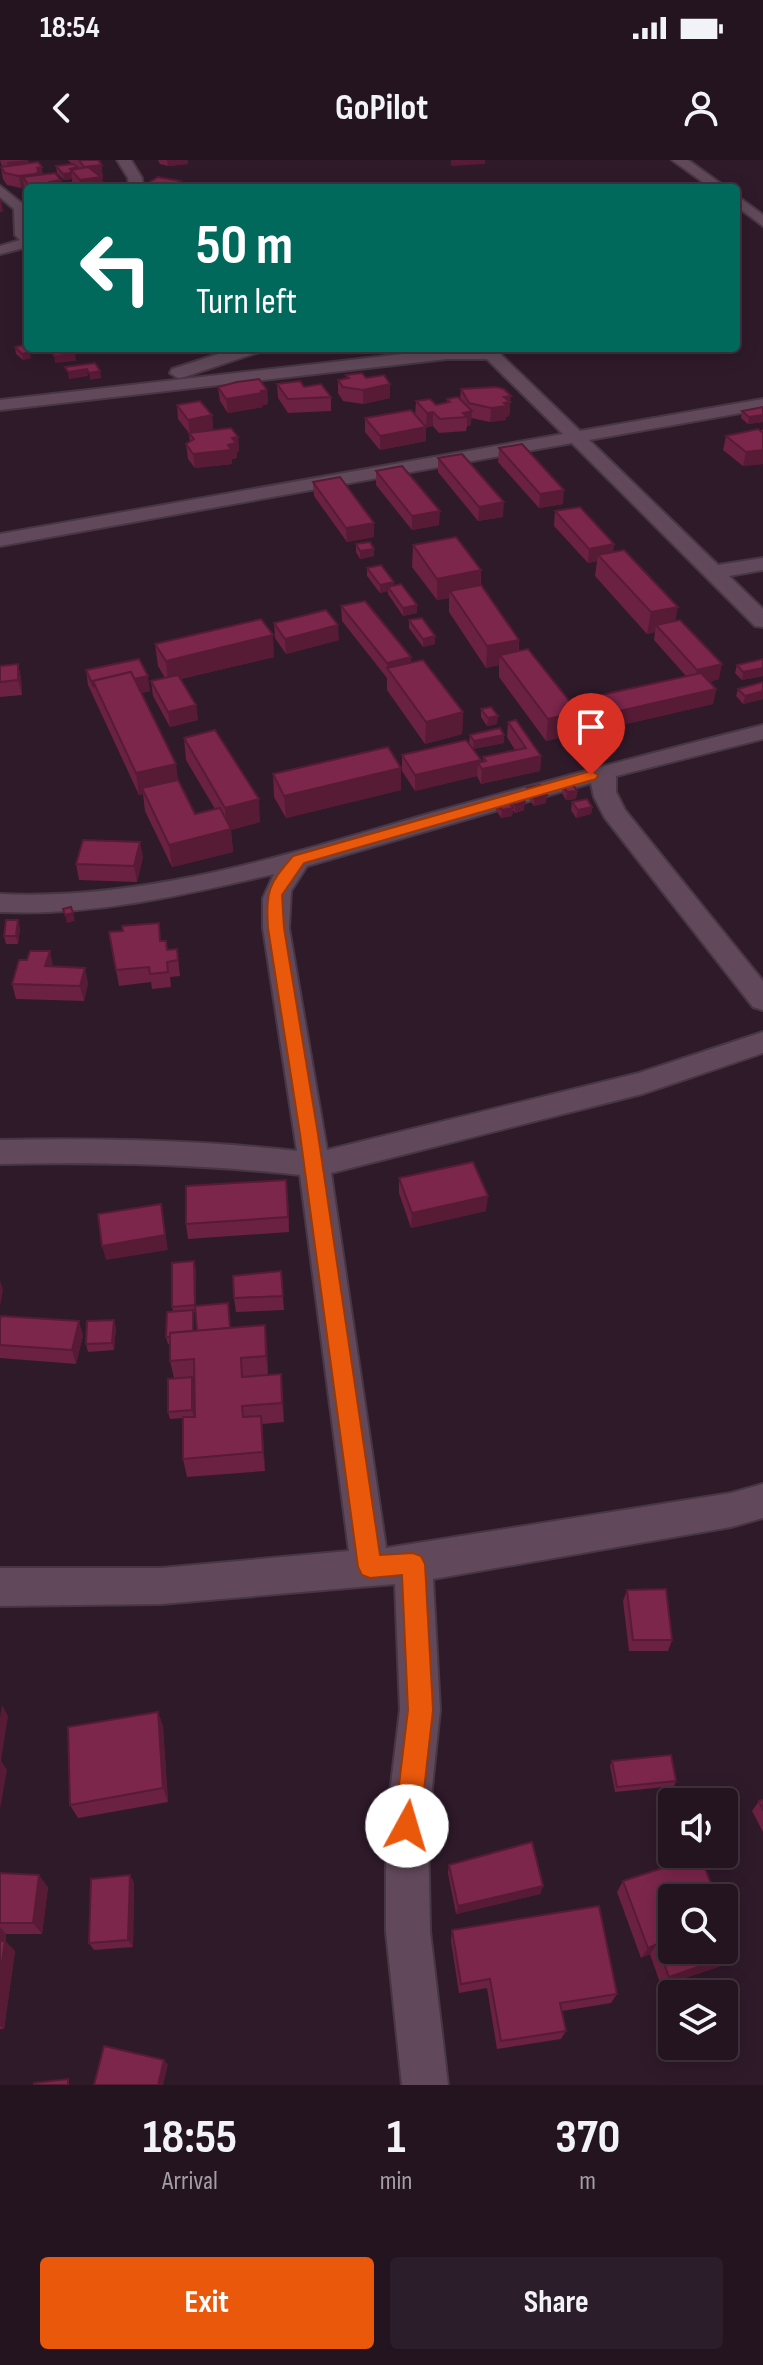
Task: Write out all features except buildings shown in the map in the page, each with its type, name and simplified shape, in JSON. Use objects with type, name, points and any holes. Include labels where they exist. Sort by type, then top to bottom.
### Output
[{"type":"street","points":[[124,160],[136,184]]},
{"type":"street","points":[[679,160],[714,184]]},
{"type":"street","points":[[0,190],[21,208],[24,237]]},
{"type":"street","points":[[740,202],[763,222]]},
{"type":"street","points":[[0,250],[24,242]]},
{"type":"street","points":[[148,388],[178,373],[241,352]]},
{"type":"street","points":[[0,405],[474,352]]},
{"type":"street","points":[[489,352],[763,621]]},
{"type":"street","points":[[0,540],[763,404]]},
{"type":"street","points":[[714,572],[763,564]]},
{"type":"street","points":[[0,903],[51,903],[153,893],[298,860],[607,771],[763,732]]},
{"type":"street","points":[[607,771],[602,779],[603,789],[614,813],[763,1000]]},
{"type":"street","points":[[298,860],[282,879],[274,895],[276,928],[314,1165],[370,1567]]},
{"type":"street","points":[[0,1152],[104,1150],[225,1155],[314,1165],[642,1083],[763,1042]]},
{"type":"street","points":[[0,1587],[161,1586],[413,1564],[731,1510],[763,1501]]},
{"type":"street","points":[[413,1564],[420,1710],[407,1826],[408,1931],[425,2085]]},
{"type":"route","points":[[407,1826],[420,1710],[413,1564],[370,1567],[286,976],[276,928],[274,895],[282,879],[298,860],[591,775]]}]
